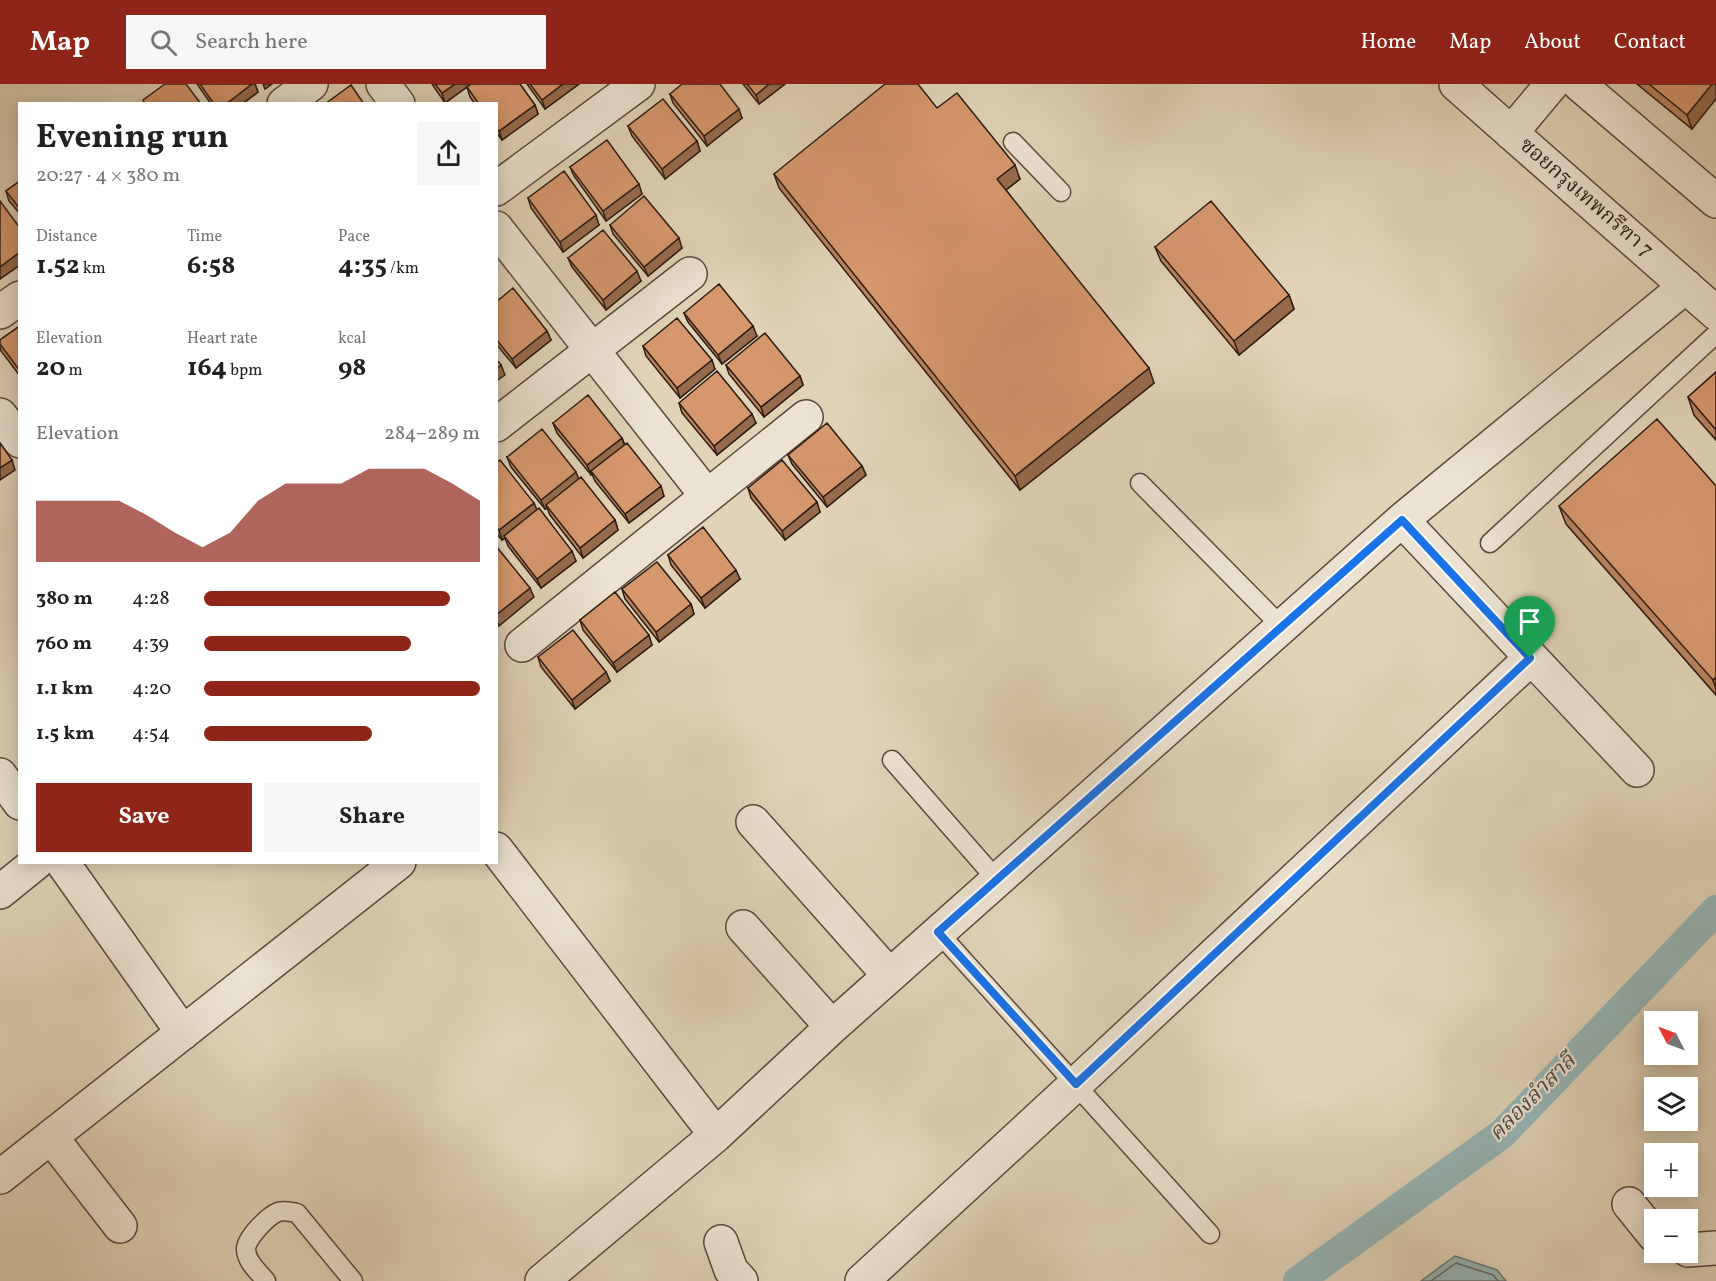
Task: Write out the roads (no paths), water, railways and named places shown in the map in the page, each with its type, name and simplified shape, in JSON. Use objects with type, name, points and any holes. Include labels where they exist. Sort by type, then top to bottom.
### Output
[{"type":"street","points":[[287,102],[311,84]]},
{"type":"street","points":[[383,84],[396,102]]},
{"type":"street","points":[[498,188],[638,84]]},
{"type":"street","name":"ซอยกรุงเทพกรีฑา 7","points":[[1456,84],[1716,313]]},
{"type":"street","points":[[1511,133],[1552,84]]},
{"type":"street","points":[[1579,84],[1716,201]]},
{"type":"street","points":[[498,231],[707,496]]},
{"type":"street","points":[[498,423],[690,274]]},
{"type":"street","points":[[542,1281],[716,1135],[889,975],[1402,520],[1686,286]]},
{"type":"street","points":[[0,312],[18,299]]},
{"type":"street","points":[[0,415],[18,438]]},
{"type":"street","points":[[522,645],[806,417]]},
{"type":"street","points":[[1402,520],[1637,770]]},
{"type":"street","points":[[862,1281],[1076,1084],[1530,658]]},
{"type":"street","points":[[0,775],[18,800]]},
{"type":"street","points":[[753,822],[889,975]]},
{"type":"street","points":[[498,852],[716,1135]]},
{"type":"street","points":[[0,892],[35,864]]},
{"type":"street","points":[[63,864],[183,1033]]},
{"type":"street","points":[[0,1177],[396,864]]},
{"type":"street","points":[[743,927],[831,1027]]},
{"type":"street","points":[[51,1137],[120,1226]]},
{"type":"street","points":[[1629,1204],[1644,1223]]},
{"type":"street","points":[[721,1242],[731,1270],[741,1281]]},
{"type":"street","points":[[1698,1249],[1716,1248]]},
{"type":"lane","points":[[1013,142],[1061,192]]},
{"type":"lane","points":[[1490,543],[1716,334]]},
{"type":"lane","points":[[1140,483],[1282,627]]},
{"type":"lane","points":[[892,760],[997,880]]},
{"type":"lane","points":[[938,932],[1210,1234]]},
{"type":"lane","points":[[266,1281],[248,1259],[246,1248],[250,1236],[277,1213],[285,1211],[297,1213],[352,1281]]},
{"type":"water","points":[[1455,1256],[1497,1270],[1506,1281],[1421,1281]]},
{"type":"waterway","name":"คลองลำสาลี","points":[[1298,1281],[1502,1134],[1716,910]]}]
